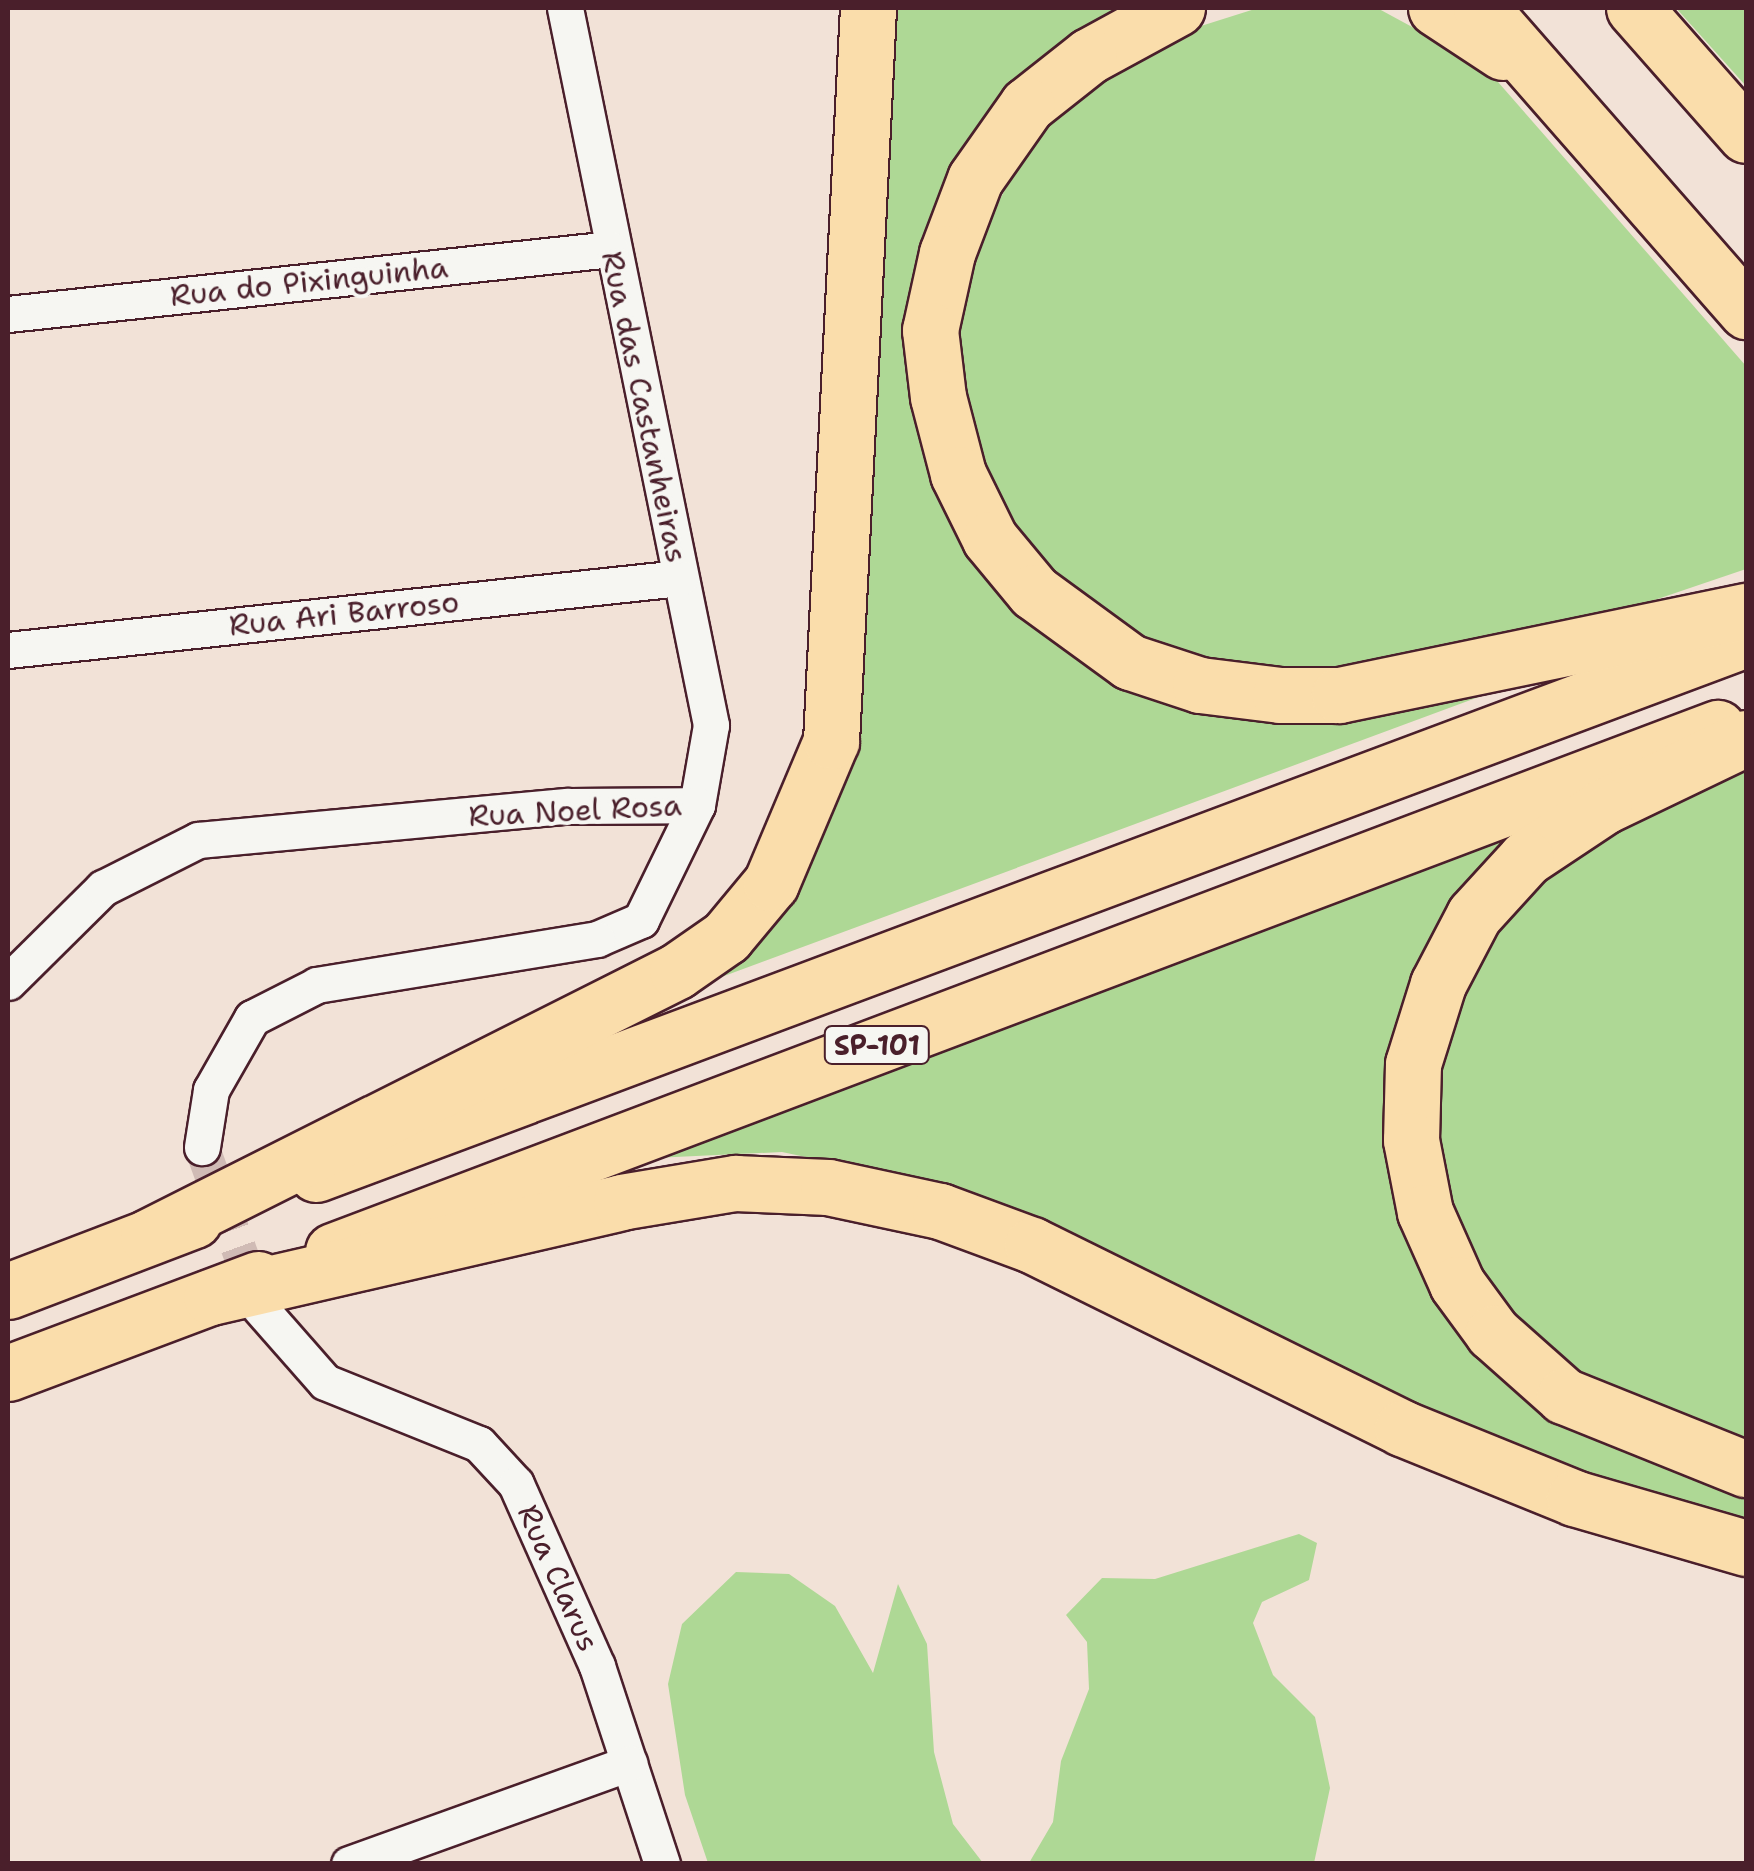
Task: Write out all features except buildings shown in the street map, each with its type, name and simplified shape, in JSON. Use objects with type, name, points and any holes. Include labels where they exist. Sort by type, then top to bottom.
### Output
[{"type":"highway","points":[[148,1237],[678,971],[726,937],[771,883],[831,741],[868,8]]},
{"type":"highway","points":[[1177,8],[1090,56],[1027,105],[975,179],[946,253],[930,330],[948,435],[990,540],[1034,592],[1130,662],[1200,685],[1280,695],[1339,695],[1746,610]]},
{"type":"highway","points":[[1436,8],[1475,26],[1597,140]]},
{"type":"highway","points":[[1480,8],[1746,312]]},
{"type":"highway","points":[[1634,8],[1746,134]]},
{"type":"highway","name":"SP-101","points":[[8,1290],[1746,639]]},
{"type":"highway","name":"SP-101","points":[[8,1373],[236,1302],[1746,717]]},
{"type":"highway","points":[[1746,738],[1604,806],[1526,858],[1474,916],[1438,984],[1413,1064],[1411,1140],[1425,1212],[1457,1284],[1493,1333],[1564,1396],[1746,1469]]},
{"type":"highway","points":[[236,1302],[621,1202],[735,1182],[828,1187],[940,1211],[1032,1244],[1402,1428],[1574,1498],[1746,1548]]},
{"type":"street","name":"Rua das Castanheiras","points":[[564,8],[711,725],[697,805]]},
{"type":"street","name":"Rua do Pixinguinha","points":[[8,314],[611,249]]},
{"type":"street","name":"Rua Ari Barroso","points":[[8,650],[680,578]]},
{"type":"street","name":"Rua Noel Rosa","points":[[8,982],[104,888],[198,840],[568,806],[697,805],[641,920],[597,939],[317,985],[252,1018],[211,1090],[202,1148]]},
{"type":"street","name":"Rua Clarus","points":[[236,1302],[325,1382],[479,1444],[516,1484],[630,1763],[662,1864]]},
{"type":"street","points":[[349,1864],[630,1763]]},
{"type":"green space","points":[[891,8],[1138,8],[1046,67],[917,394],[1101,668],[1541,674],[708,982],[803,857]]},
{"type":"green space","points":[[1258,8],[1379,9],[1484,66],[1746,366],[1746,569],[1631,608],[1311,673],[1207,661],[1148,640],[1040,562],[997,508],[974,450],[956,332],[962,271],[1042,120],[1144,44]]},
{"type":"green space","points":[[1676,8],[1746,8],[1746,86]]},
{"type":"green space","points":[[1746,761],[1746,1447],[1606,1397],[1489,1298],[1433,1170],[1437,1029],[1494,918],[1586,839]]},
{"type":"green space","points":[[1565,804],[1445,924],[1433,1279],[1746,1484],[1746,1522],[1656,1498],[1446,1420],[1063,1228],[953,1188],[782,1152],[654,1158]]},
{"type":"green space","points":[[1299,1534],[1317,1543],[1309,1580],[1262,1602],[1253,1623],[1273,1675],[1315,1717],[1330,1788],[1314,1863],[1029,1863],[1053,1822],[1061,1761],[1089,1689],[1087,1642],[1066,1615],[1102,1578],[1155,1579]]},
{"type":"green space","points":[[736,1572],[789,1574],[835,1606],[873,1673],[898,1584],[927,1644],[934,1752],[953,1824],[983,1863],[708,1863],[685,1795],[668,1684],[682,1624]]},
{"type":"tunnel","points":[[202,1147],[258,1302]]}]
